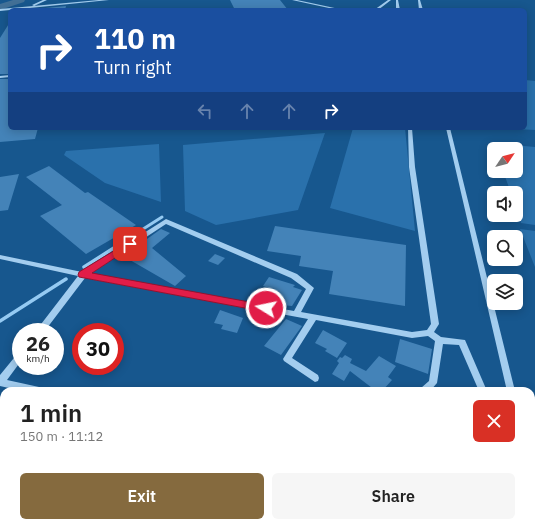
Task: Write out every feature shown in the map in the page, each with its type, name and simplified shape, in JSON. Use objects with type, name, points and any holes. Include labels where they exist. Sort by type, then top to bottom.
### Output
[{"type":"street","points":[[28,8],[46,0]]},
{"type":"street","points":[[28,8],[108,0]]},
{"type":"street","points":[[293,0],[332,8]]},
{"type":"street","points":[[379,8],[390,0]]},
{"type":"street","points":[[410,130],[412,167],[435,324],[429,333]]},
{"type":"street","points":[[448,130],[510,387]]},
{"type":"street","points":[[46,323],[83,275],[166,221],[294,276],[310,288],[296,314]]},
{"type":"street","points":[[0,257],[83,275],[412,335],[429,333],[439,340],[462,342],[481,387]]},
{"type":"street","points":[[314,317],[287,359],[314,378]]},
{"type":"street","points":[[428,387],[433,383],[439,340]]},
{"type":"street","points":[[12,367],[0,382],[21,387]]},
{"type":"shaded area","points":[[527,80],[535,81],[535,130],[527,130]]},
{"type":"shaded area","points":[[352,130],[405,130],[415,231],[330,208]]},
{"type":"shaded area","points":[[325,133],[298,210],[216,225],[185,211],[183,145]]},
{"type":"shaded area","points":[[159,144],[161,202],[105,183],[64,155],[66,151]]},
{"type":"shaded area","points":[[523,146],[535,147],[535,225],[521,222],[523,222],[523,186],[508,186],[506,178],[523,178]]},
{"type":"shaded area","points":[[520,229],[535,231],[535,267],[523,237],[523,230]]},
{"type":"building","points":[[230,0],[280,0],[286,8],[234,8]]},
{"type":"building","points":[[66,6],[66,8],[46,8]]},
{"type":"building","points":[[8,25],[8,74],[0,74],[0,38]]},
{"type":"building","points":[[0,79],[8,79],[8,130],[37,130],[35,139],[0,142]]},
{"type":"building","points":[[49,166],[85,193],[88,192],[136,225],[86,254],[40,216],[62,205],[26,177]]},
{"type":"building","points":[[19,174],[8,210],[0,211],[0,177]]},
{"type":"building","points":[[275,226],[406,245],[405,306],[329,294],[333,271],[299,266],[301,256],[267,251]]},
{"type":"building","points":[[161,229],[170,233],[152,248],[186,276],[175,286],[123,256]]},
{"type":"building","points":[[215,254],[225,258],[218,265],[208,261]]},
{"type":"building","points":[[269,277],[295,285],[293,287],[302,290],[292,306],[282,305],[284,300],[281,299],[283,296],[272,292],[274,290],[263,286]]},
{"type":"building","points":[[220,310],[243,318],[237,333],[221,329],[223,325],[214,323]]},
{"type":"building","points":[[257,313],[266,317],[260,326],[251,322]]},
{"type":"building","points":[[286,319],[302,326],[281,355],[264,346]]},
{"type":"building","points":[[323,330],[347,343],[337,358],[325,351],[327,349],[315,343]]},
{"type":"building","points":[[400,339],[432,349],[428,374],[395,362]]},
{"type":"building","points":[[345,355],[352,359],[350,363],[366,371],[379,356],[396,366],[388,377],[392,380],[386,387],[371,387],[350,371],[344,381],[332,374],[339,363],[337,361],[340,357],[342,358]]},
{"type":"waterway","points":[[0,7],[21,0]]},
{"type":"waterway","points":[[140,231],[162,217]]},
{"type":"waterway","points":[[84,267],[142,230]]},
{"type":"waterway","points":[[0,321],[66,279]]},
{"type":"route","points":[[130,244],[83,275],[266,308]]}]
